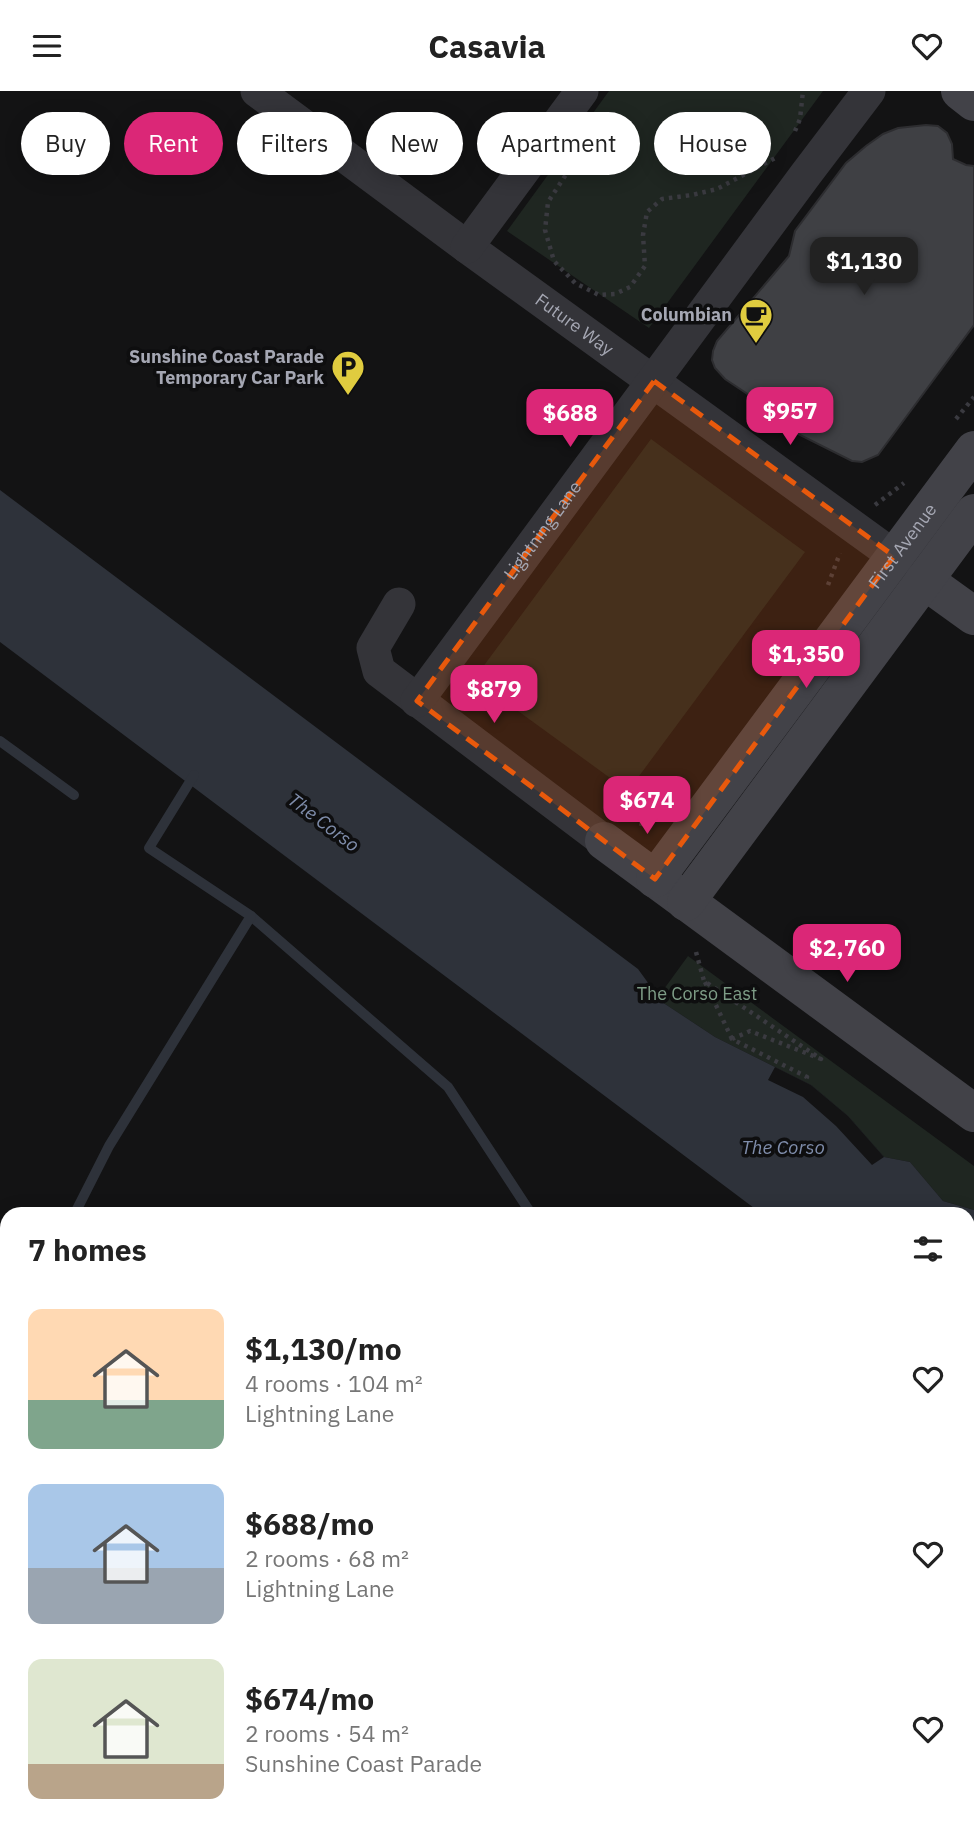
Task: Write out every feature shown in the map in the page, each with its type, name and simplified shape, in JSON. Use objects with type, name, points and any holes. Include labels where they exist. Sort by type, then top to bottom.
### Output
[{"type":"main road","points":[[960,91],[974,101]]},
{"type":"main road","name":"First Avenue","points":[[655,879],[974,450]]},
{"type":"main road","points":[[686,902],[974,513]]},
{"type":"main road","points":[[924,580],[974,616]]},
{"type":"main road","points":[[604,841],[974,1113]]},
{"type":"street","name":"Future Way","points":[[257,91],[467,247],[894,556]]},
{"type":"street","points":[[467,247],[582,91]]},
{"type":"street","name":"Lightning Lane","points":[[416,701],[869,91]]},
{"type":"street","points":[[399,604],[373,648],[379,671],[604,841]]},
{"type":"path","points":[[791,141],[800,119],[803,91]]},
{"type":"path","points":[[566,175],[548,202],[545,230],[554,261],[575,283],[599,295],[615,294],[630,287],[645,266],[643,236],[647,212],[662,199],[717,189],[786,151]]},
{"type":"path","points":[[545,407],[574,403],[592,413],[597,405]]},
{"type":"path","points":[[695,948],[705,981],[732,1039],[807,1077],[804,1082]]},
{"type":"path","points":[[705,981],[821,1059],[750,1031],[732,1039]]},
{"type":"highlighted area","points":[[654,381],[894,556],[655,879],[417,701]]},
{"type":"green space","points":[[609,91],[823,91],[771,162],[771,112],[654,112],[654,175],[761,175],[649,328],[507,231],[548,175],[640,175],[640,112],[594,112]]},
{"type":"green space","points":[[651,439],[805,552],[628,791],[474,679]]},
{"type":"green space","name":"The Corso East","points":[[688,956],[974,1166],[974,1207],[943,1201],[910,1162],[884,1157],[848,1116],[811,1085],[715,1037],[662,1002],[664,989]]},
{"type":"water","name":"The Corso","points":[[0,490],[638,969],[662,1002],[715,1037],[811,1085],[848,1116],[884,1157],[910,1162],[943,1201],[964,1207],[753,1207],[0,642]]},
{"type":"pier","points":[[775,1067],[811,1085],[848,1116],[884,1157],[872,1165],[836,1126],[803,1097],[768,1080]]},
{"type":"building","points":[[938,126],[947,133],[952,144],[953,159],[974,166],[974,325],[878,455],[862,462],[852,461],[796,433],[782,417],[725,379],[715,368],[713,351],[717,341],[789,256],[795,231],[846,163],[883,134],[898,128]]},
{"type":"waterway","points":[[0,741],[74,795]]},
{"type":"waterway","points":[[78,1207],[109,1146],[251,916],[149,848],[194,775]]},
{"type":"waterway","points":[[251,916],[448,1087],[527,1207]]},
{"type":"place","name":"Columbian","points":[[756,345]]},
{"type":"place","name":"Sunshine Coast Parade Temporary Car Park","points":[[348,397]]}]
